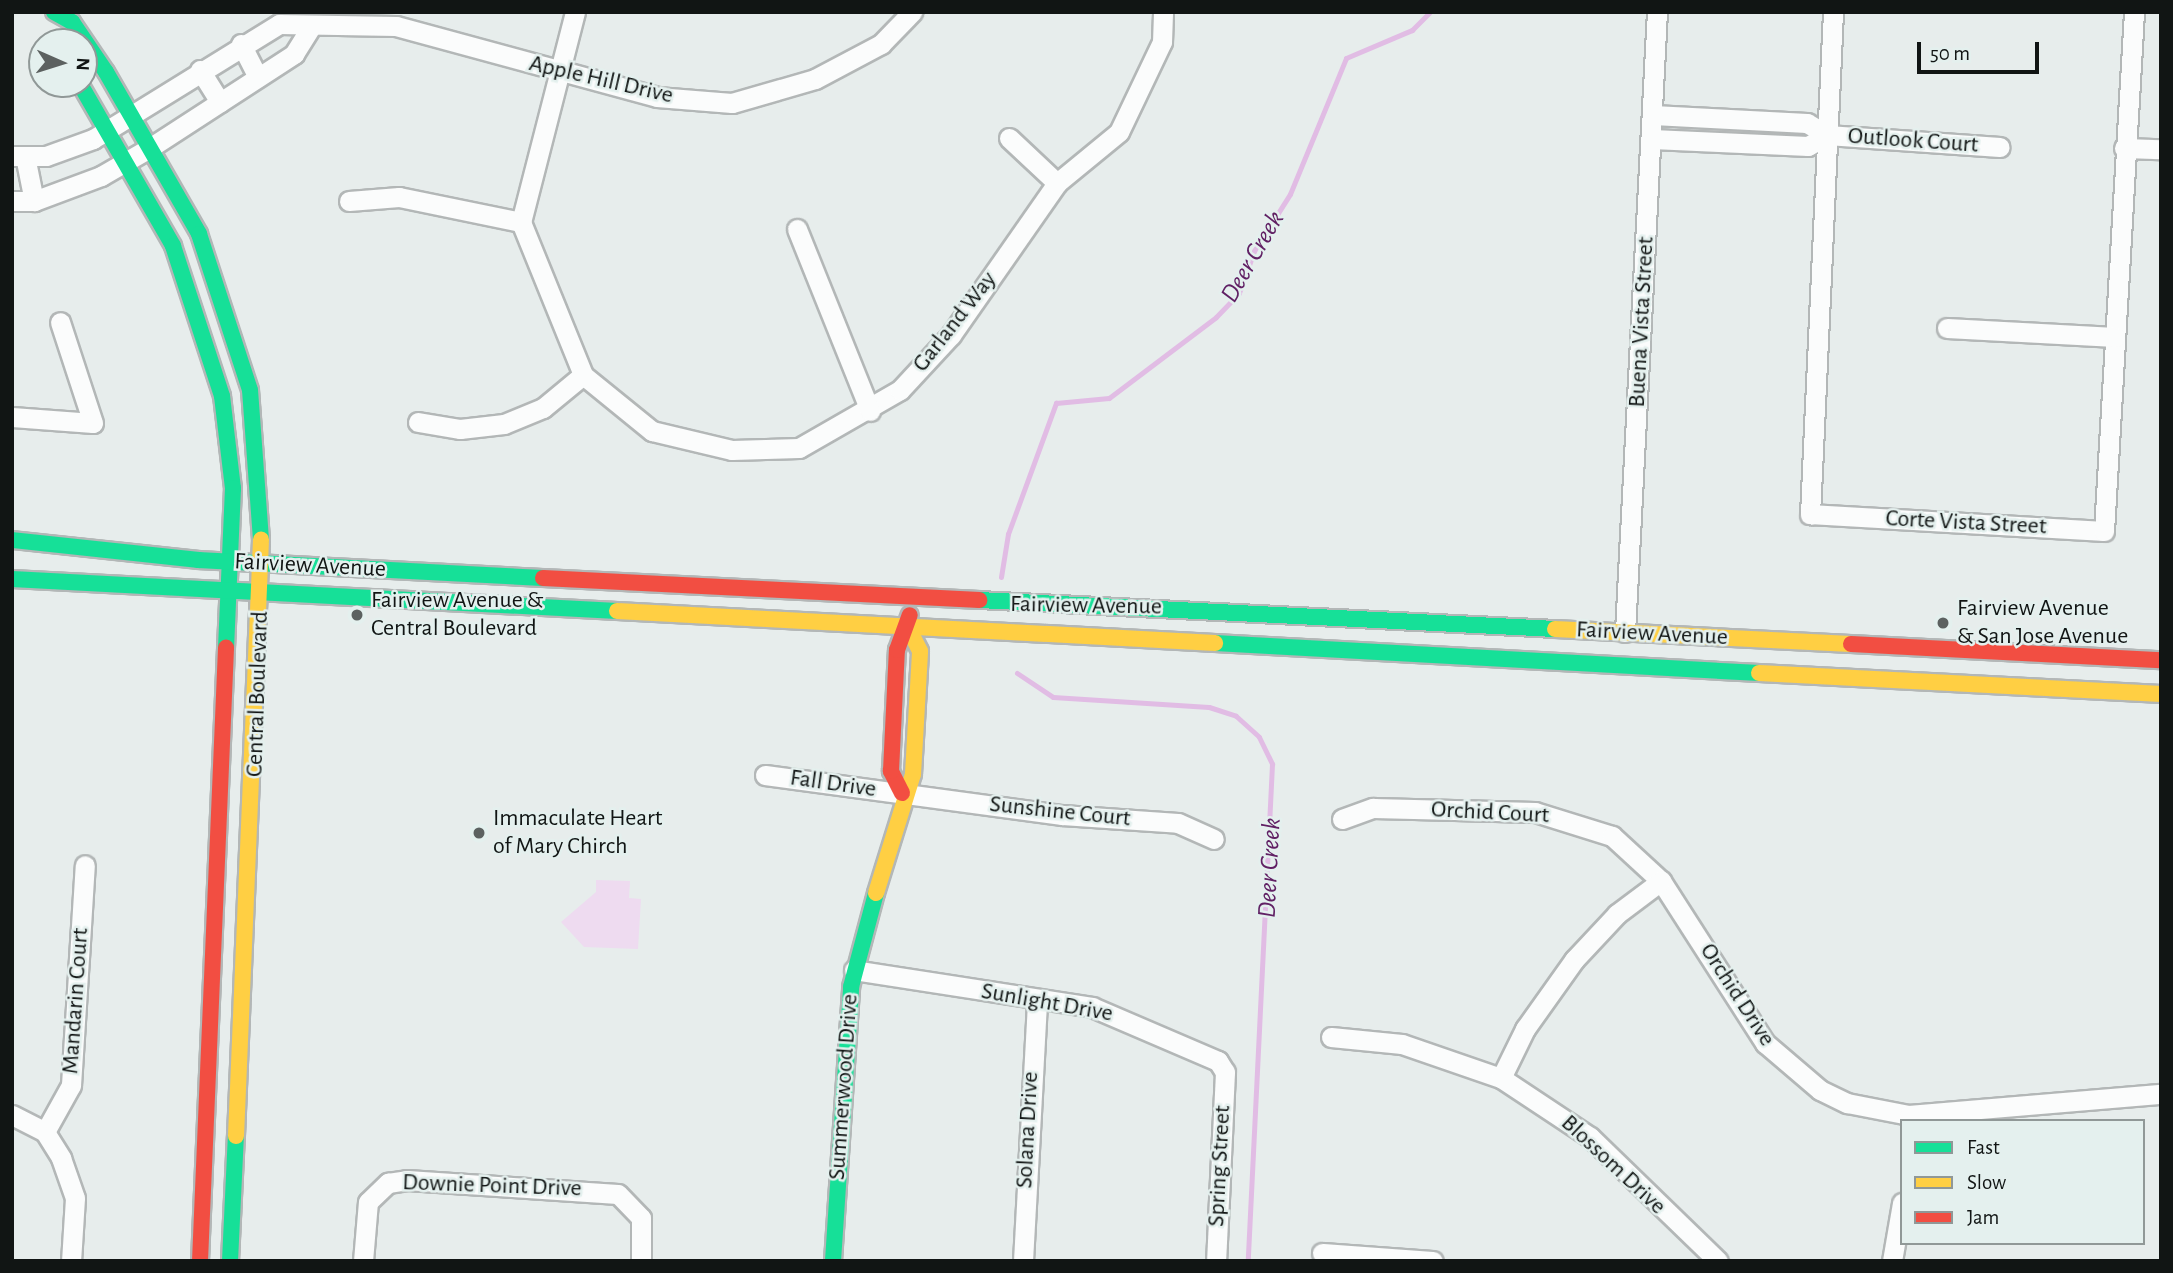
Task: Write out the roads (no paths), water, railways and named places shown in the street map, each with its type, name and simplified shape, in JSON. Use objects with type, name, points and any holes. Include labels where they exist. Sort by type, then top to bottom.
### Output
[{"type":"main road","name":"Central Boulevard","points":[[54,13],[72,22],[131,113],[199,234],[250,390],[263,564],[230,1261]]},
{"type":"main road","name":"Central Boulevard","points":[[89,98],[127,161],[173,246],[222,396],[233,488],[233,562],[200,1261]]},
{"type":"main road","name":"Fairview Avenue","points":[[12,540],[263,564],[911,599],[2161,660]]},
{"type":"main road","name":"Fairview Avenue","points":[[12,579],[262,595],[2161,694]]},
{"type":"main road","name":"Summerwood Drive","points":[[902,793],[891,771],[892,744],[897,650],[909,629],[911,599]]},
{"type":"main road","name":"Summerwood Drive","points":[[833,1261],[845,1031],[854,970],[902,793],[913,774],[920,651],[909,629]]},
{"type":"street","points":[[349,201],[399,197],[521,222],[575,12]]},
{"type":"street","name":"Apple Hill Drive","points":[[19,156],[46,156],[107,128],[241,44],[279,24],[396,26],[558,73],[657,97],[732,103],[815,79],[881,44],[912,12]]},
{"type":"street","name":"Garland Way","points":[[521,222],[583,375],[652,431],[732,450],[799,448],[870,411],[900,390],[951,335],[1057,183],[1119,132],[1162,42],[1163,12]]},
{"type":"street","name":"Buena Vista Street","points":[[1625,632],[1657,12]]},
{"type":"street","name":"Corte Vista Street","points":[[1833,12],[1810,514],[2104,531],[2124,148],[2134,12]]},
{"type":"street","points":[[12,201],[34,201],[127,161],[151,147],[294,54],[312,25]]},
{"type":"street","points":[[241,44],[258,77]]},
{"type":"street","points":[[200,70],[220,102]]},
{"type":"street","points":[[1652,139],[1808,146],[1827,135],[1807,123],[1653,115]]},
{"type":"street","name":"Outlook Court","points":[[1827,135],[2000,147]]},
{"type":"street","points":[[1009,138],[1057,183]]},
{"type":"street","points":[[2124,148],[2161,149]]},
{"type":"street","points":[[19,156],[34,201]]},
{"type":"street","points":[[797,229],[870,411]]},
{"type":"street","points":[[12,417],[93,423],[60,322]]},
{"type":"street","points":[[1947,328],[2115,337]]},
{"type":"street","points":[[418,422],[460,429],[504,424],[544,408],[583,375]]},
{"type":"street","name":"Fall Drive","points":[[765,775],[902,793]]},
{"type":"street","name":"Sunshine Court","points":[[902,793],[1178,823],[1214,839]]},
{"type":"street","name":"Orchid Court","points":[[1342,819],[1373,807],[1535,812],[1612,836],[1661,881]]},
{"type":"street","name":"Mandarin Court","points":[[45,1132],[71,1085],[85,864]]},
{"type":"street","points":[[1502,1078],[1525,1029],[1574,960],[1616,914],[1661,881]]},
{"type":"street","name":"Orchid Drive","points":[[1661,881],[1780,1059],[1847,1103],[1909,1118],[2161,1094]]},
{"type":"street","name":"Sunlight Drive","points":[[854,970],[1037,999],[1129,1018],[1218,1061],[1225,1072]]},
{"type":"street","name":"Solana Drive","points":[[1023,1261],[1037,999]]},
{"type":"street","name":"Blossom Drive","points":[[1331,1037],[1402,1044],[1502,1078],[1590,1137],[1718,1261]]},
{"type":"street","name":"Spring Street","points":[[1216,1261],[1225,1072]]},
{"type":"street","points":[[12,1115],[45,1132],[75,1198],[71,1261]]},
{"type":"street","name":"Downie Point Drive","points":[[363,1261],[368,1202],[397,1181],[608,1192],[637,1207],[641,1261]]},
{"type":"street","points":[[1892,1261],[1900,1215]]},
{"type":"street","points":[[1322,1252],[1433,1261]]},
{"type":"waterway","name":"Deer Creek","points":[[1001,577],[1008,534],[1056,403],[1109,398],[1216,317],[1239,293],[1254,251],[1290,194],[1346,58],[1412,30],[1430,12]]},
{"type":"waterway","name":"Deer Creek","points":[[1017,673],[1053,697],[1209,707],[1236,716],[1259,737],[1272,764],[1248,1261]]},
{"type":"place","name":"Fairview Avenue & Central Boulevard","points":[[357,615]]},
{"type":"place","name":"Fairview Avenue & San Jose Avenue","points":[[1943,623]]},
{"type":"place","name":"Immaculate Heart of Mary Chirch","points":[[479,833]]}]
